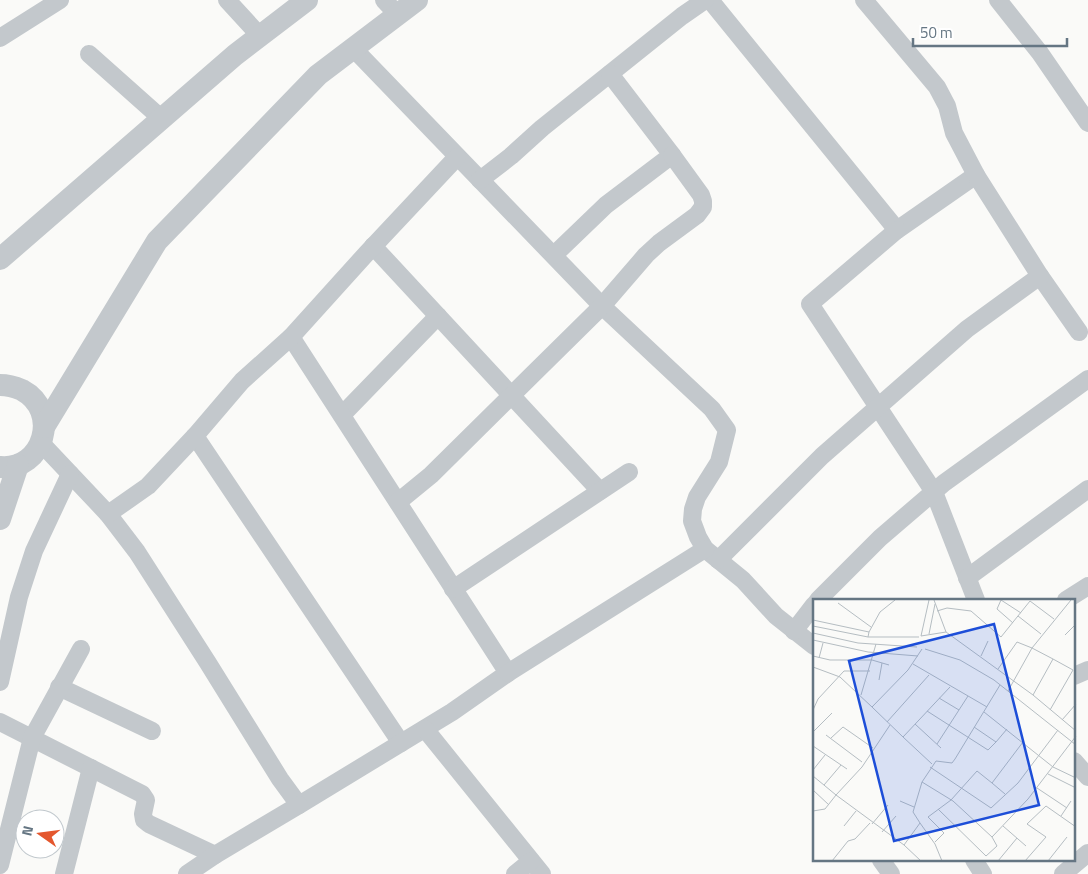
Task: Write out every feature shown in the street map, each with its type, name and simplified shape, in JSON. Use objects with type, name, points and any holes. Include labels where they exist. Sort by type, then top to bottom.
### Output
[{"type":"street","points":[[0,38],[60,0]]},
{"type":"street","points":[[227,0],[260,36]]},
{"type":"street","points":[[0,259],[235,55],[307,0]]},
{"type":"street","points":[[0,519],[9,466],[28,460],[35,452],[42,435],[157,241],[318,76],[353,48],[391,8],[417,0]]},
{"type":"street","points":[[480,180],[682,16],[706,0]]},
{"type":"street","points":[[710,0],[897,230]]},
{"type":"street","points":[[864,0],[937,87],[948,106],[954,133],[976,176],[1040,276],[1079,332]]},
{"type":"street","points":[[998,0],[1040,53],[1088,122]]},
{"type":"street","points":[[353,48],[602,306],[712,409],[727,430],[719,462],[697,497],[692,521],[704,549],[742,580],[776,616],[813,645]]},
{"type":"street","points":[[89,54],[162,119]]},
{"type":"street","points":[[398,502],[431,475],[602,306],[658,243],[697,215],[703,207],[701,195],[610,74]]},
{"type":"street","points":[[554,255],[606,205],[672,155]]},
{"type":"street","points":[[108,514],[148,486],[195,436],[242,381],[291,336],[457,157]]},
{"type":"street","points":[[976,176],[897,230],[810,304],[934,492],[976,599]]},
{"type":"street","points":[[373,246],[600,492]]},
{"type":"street","points":[[718,560],[822,456],[878,406],[966,329],[1040,276]]},
{"type":"street","points":[[342,415],[438,316]]},
{"type":"street","points":[[291,336],[508,673]]},
{"type":"street","points":[[819,599],[880,538],[944,483],[1088,379]]},
{"type":"street","points":[[0,385],[16,387],[28,393],[37,402],[42,414],[42,435],[70,474],[108,514],[137,552],[280,779],[299,806]]},
{"type":"street","points":[[195,436],[401,743]]},
{"type":"street","points":[[454,589],[629,472]]},
{"type":"street","points":[[0,682],[19,597],[34,551],[70,474]]},
{"type":"street","points":[[967,578],[1088,489]]},
{"type":"street","points":[[187,874],[215,855],[425,729],[508,673],[704,549]]},
{"type":"street","points":[[1068,599],[1088,586]]},
{"type":"street","points":[[794,631],[813,606]]},
{"type":"street","points":[[0,865],[32,738],[80,649]]},
{"type":"street","points":[[1076,675],[1088,670]]},
{"type":"street","points":[[59,688],[152,731]]},
{"type":"street","points":[[0,722],[142,794],[146,800],[143,814],[144,820],[215,855]]},
{"type":"street","points":[[425,729],[536,867],[515,874]]},
{"type":"street","points":[[1076,763],[1088,776]]},
{"type":"street","points":[[64,874],[91,768]]},
{"type":"street","points":[[1063,874],[1088,853]]},
{"type":"street","points":[[882,862],[891,874]]},
{"type":"street","points":[[975,862],[983,874]]}]
